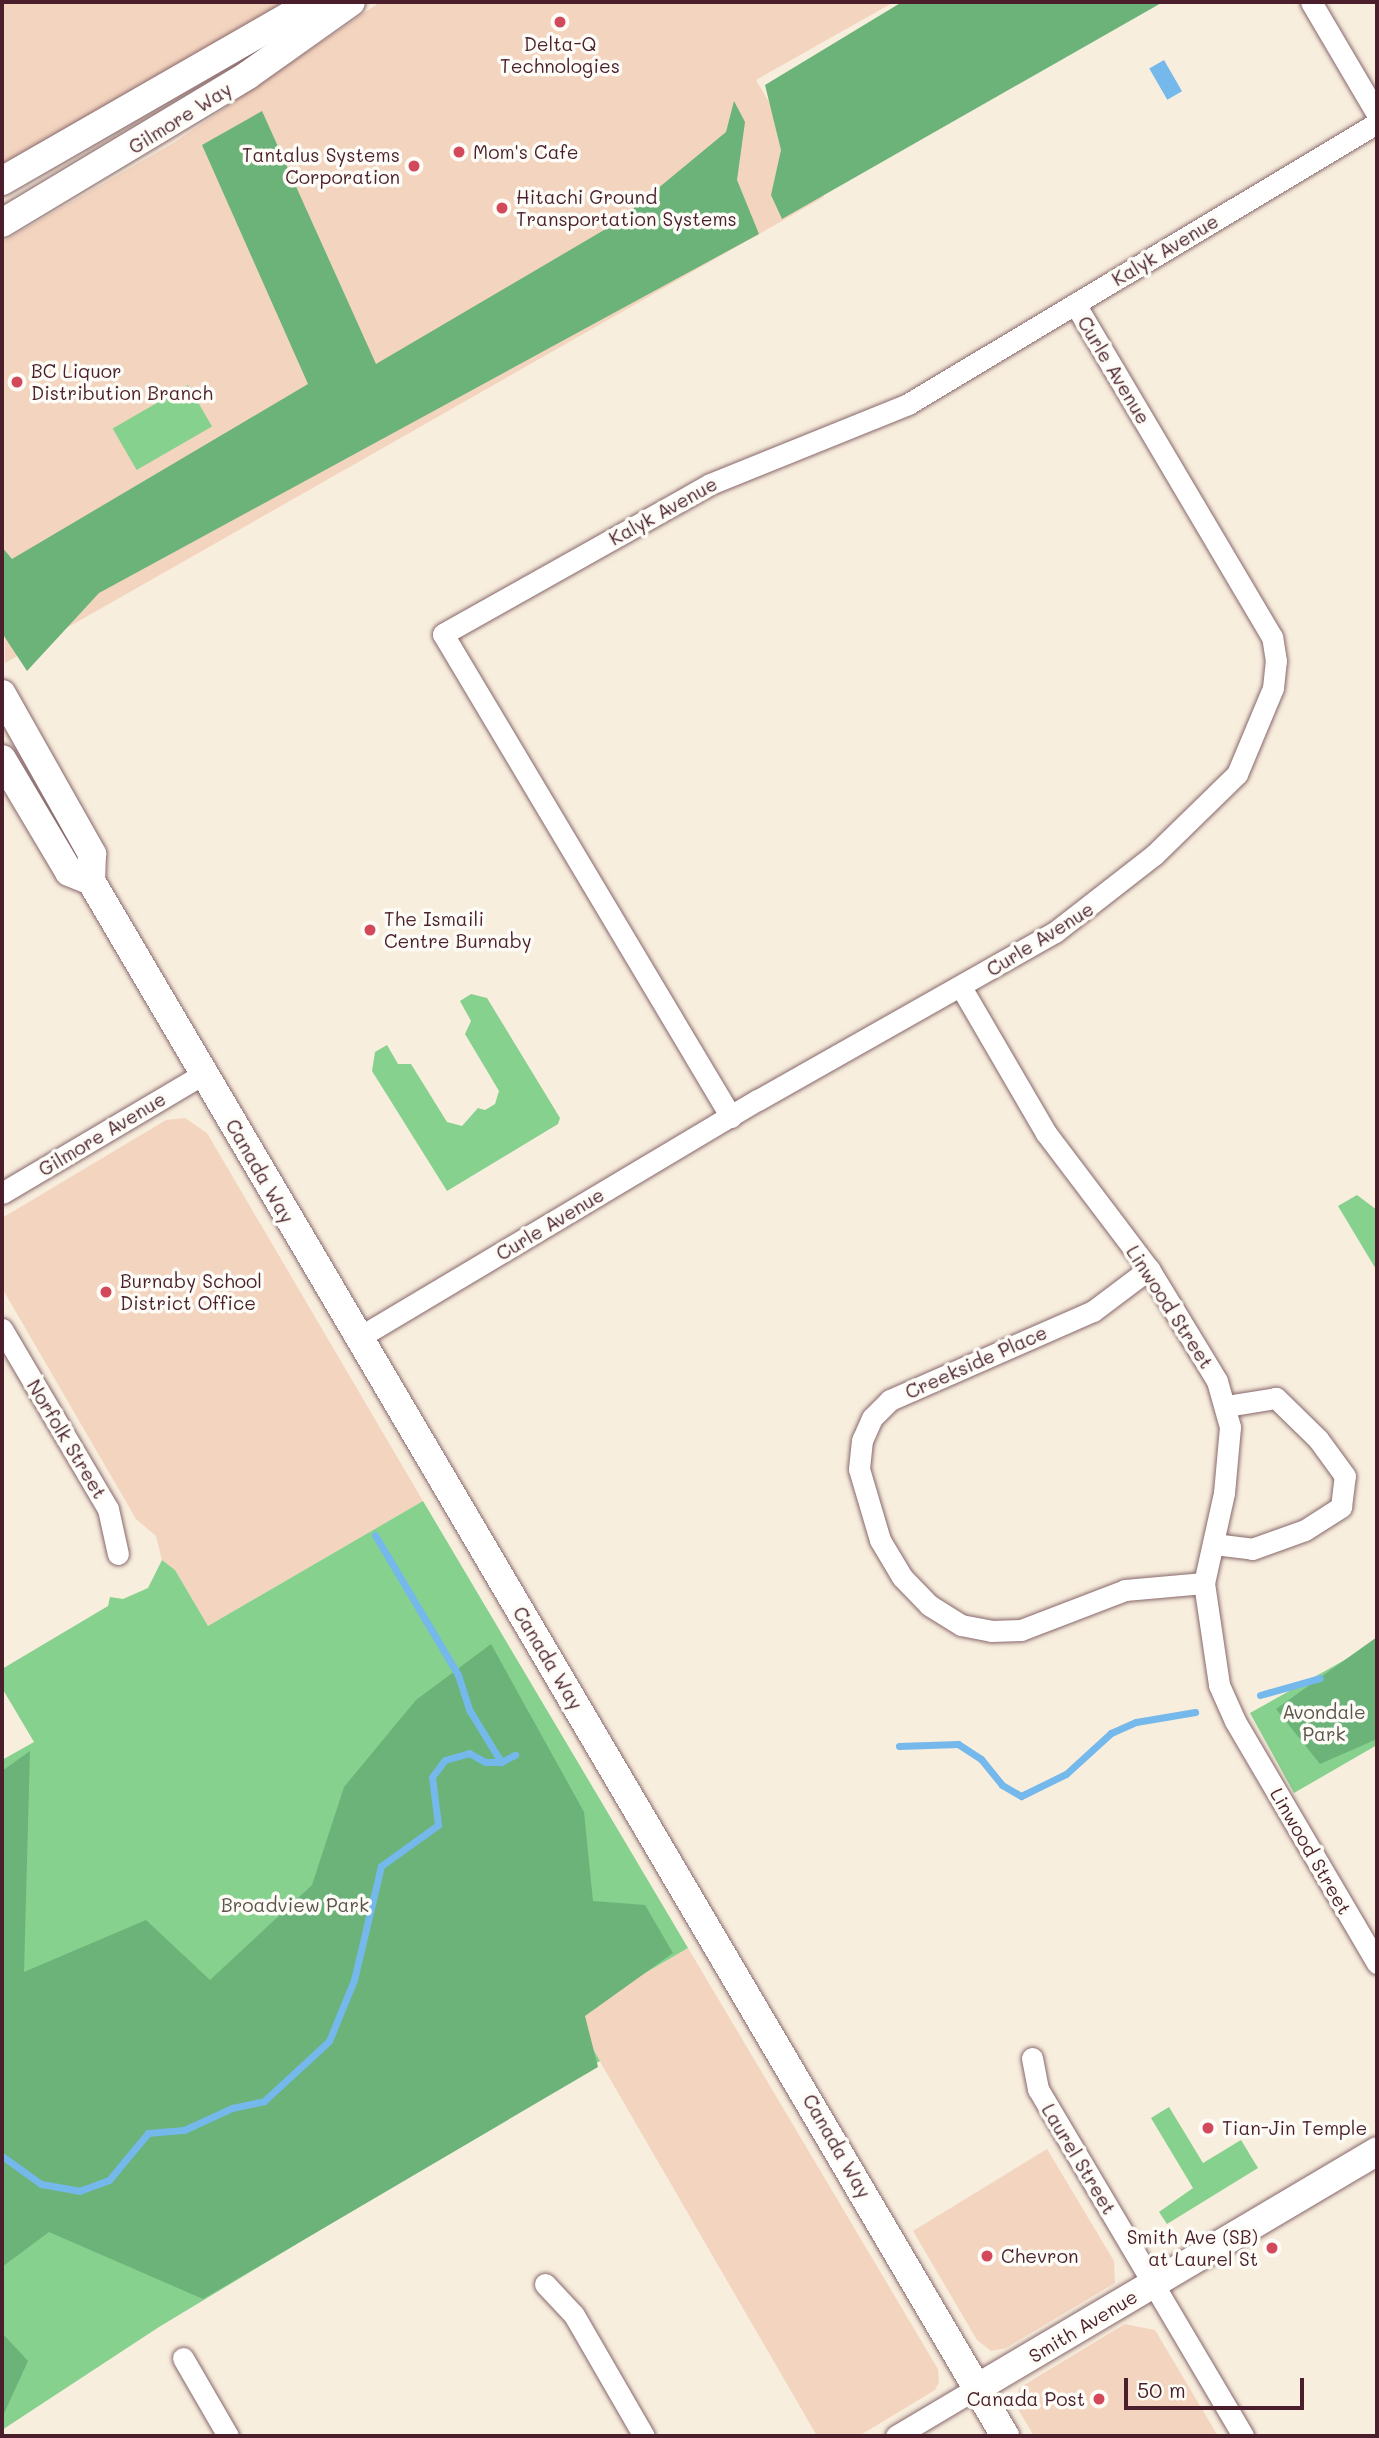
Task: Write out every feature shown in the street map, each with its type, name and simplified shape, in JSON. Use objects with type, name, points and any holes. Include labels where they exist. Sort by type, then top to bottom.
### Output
[{"type":"main road","name":"Gilmore Way","points":[[2,181],[313,2]]},
{"type":"main road","name":"Gilmore Way","points":[[2,223],[248,75],[351,2]]},
{"type":"main road","name":"Canada Way","points":[[2,694],[92,854],[91,881],[1005,2436]]},
{"type":"main road","name":"Canada Way","points":[[2,758],[69,872],[91,881]]},
{"type":"main road","name":"Smith Avenue","points":[[977,2388],[1377,2151]]},
{"type":"street","points":[[1311,2],[1377,114]]},
{"type":"street","name":"Kalyk Avenue","points":[[731,1117],[443,634],[722,478],[908,404],[1377,123]]},
{"type":"street","name":"Curle Avenue","points":[[358,1338],[731,1117],[961,988],[1098,903],[1220,794],[1245,762],[1275,677],[1275,648],[1267,627],[1075,304]]},
{"type":"street","name":"Linwood Street","points":[[961,988],[1046,1133],[1149,1269],[1191,1334],[1226,1406],[1230,1427],[1214,1544],[1204,1583],[1219,1685],[1235,1721],[1377,1963]]},
{"type":"street","name":"Gilmore Avenue","points":[[2,1194],[203,1074]]},
{"type":"street","name":"Creekside Place","points":[[1149,1269],[1093,1311],[890,1400],[872,1418],[865,1434],[859,1469],[880,1540],[902,1577],[929,1605],[961,1625],[990,1631],[1020,1630],[1125,1590],[1204,1583]]},
{"type":"street","name":"Norfolk Street","points":[[2,1329],[108,1509],[118,1554]]},
{"type":"street","points":[[1214,1544],[1252,1549],[1305,1530],[1340,1507],[1345,1476],[1318,1439],[1276,1398],[1226,1406]]},
{"type":"street","name":"Laurel Street","points":[[1032,2058],[1038,2090],[1243,2436]]},
{"type":"street","points":[[545,2284],[573,2315],[644,2436]]},
{"type":"street","points":[[183,2358],[228,2436]]},
{"type":"street","name":"Smith Avenue","points":[[896,2436],[977,2388]]},
{"type":"shaded area","points":[[2,2],[295,2],[2,168]]},
{"type":"shaded area","points":[[380,2],[894,2],[756,80],[824,197],[5,663],[2,242],[175,142]]},
{"type":"shaded area","points":[[185,1118],[207,1133],[423,1501],[208,1626],[175,1570],[162,1560],[156,1536],[136,1519],[2,1288],[2,1218],[166,1120]]},
{"type":"shaded area","points":[[688,1948],[938,2369],[939,2382],[935,2390],[859,2436],[817,2436],[573,2015]]},
{"type":"shaded area","points":[[1047,2149],[1114,2261],[1115,2283],[1006,2348],[991,2351],[977,2340],[913,2231]]},
{"type":"shaded area","points":[[1125,2324],[1155,2330],[1218,2436],[1034,2436],[1016,2406],[1019,2388]]},
{"type":"green space","points":[[902,2],[1163,2],[782,219],[771,195],[781,150],[765,85]]},
{"type":"green space","points":[[734,101],[745,122],[737,180],[759,234],[99,593],[27,671],[2,633],[2,547],[12,559],[308,384],[202,145],[262,111],[376,364],[616,223],[726,132]]},
{"type":"green space","points":[[188,385],[212,427],[137,470],[113,428]]},
{"type":"green space","points":[[471,994],[487,998],[560,1118],[558,1124],[447,1191],[372,1071],[375,1052],[387,1045],[398,1064],[411,1064],[447,1122],[462,1126],[478,1108],[485,1110],[495,1104],[499,1091],[465,1034],[471,1021],[460,1001]]},
{"type":"green space","points":[[1357,1195],[1377,1210],[1377,1271],[1338,1206]]},
{"type":"green space","name":"Broadview Park","points":[[423,1501],[688,1948],[573,2015],[600,2061],[159,2327],[2,2430],[2,1760],[34,1742],[2,1688],[2,1669],[108,1606],[110,1597],[123,1599],[148,1588],[162,1560],[175,1570],[208,1626]]},
{"type":"green space","name":"Avondale Park","points":[[1377,1637],[1377,1739],[1320,1764],[1276,1709]]},
{"type":"green space","name":"Avondale Park","points":[[1377,1642],[1377,1745],[1294,1793],[1250,1713]]},
{"type":"green space","points":[[491,1644],[584,1812],[593,1901],[645,1905],[673,1953],[585,2016],[598,2067],[203,2299],[49,2232],[2,2267],[2,1771],[30,1751],[24,1972],[146,1920],[210,1980],[312,1885],[344,1787],[416,1700]]},
{"type":"green space","points":[[1169,2107],[1203,2163],[1241,2140],[1258,2168],[1167,2224],[1159,2212],[1193,2188],[1151,2118]]},
{"type":"green space","points":[[2,2333],[28,2361],[2,2418]]},
{"type":"water","points":[[1164,60],[1182,91],[1167,100],[1149,69]]},
{"type":"waterway","points":[[375,1535],[458,1675],[470,1711],[501,1762]]},
{"type":"waterway","points":[[1260,1695],[1320,1678]]},
{"type":"waterway","points":[[899,1746],[958,1744],[981,1759],[1002,1785],[1021,1796],[1066,1774],[1111,1733],[1136,1722],[1195,1712]]},
{"type":"waterway","points":[[2,2156],[41,2184],[79,2191],[109,2180],[148,2133],[184,2130],[232,2108],[264,2101],[329,2041],[354,1980],[381,1866],[438,1825],[432,1777],[445,1760],[469,1753],[485,1762],[501,1762],[515,1755]]},
{"type":"place","name":"Delta-Q Technologies","points":[[560,22]]},
{"type":"place","name":"Mom's Cafe","points":[[459,152]]},
{"type":"place","name":"Tantalus Systems Corporation","points":[[414,166]]},
{"type":"place","name":"Hitachi Ground Transportation Systems","points":[[502,208]]},
{"type":"place","name":"BC Liquor Distribution Branch","points":[[17,382]]},
{"type":"place","name":"The Ismaili Centre Burnaby","points":[[370,930]]},
{"type":"place","name":"Burnaby School District Office","points":[[106,1292]]},
{"type":"place","name":"Tian-Jin Temple","points":[[1208,2128]]},
{"type":"place","name":"Smith Ave (SB) at Laurel St","points":[[1272,2248]]},
{"type":"place","name":"Chevron","points":[[987,2256]]},
{"type":"place","name":"Canada Post","points":[[1099,2399]]}]
